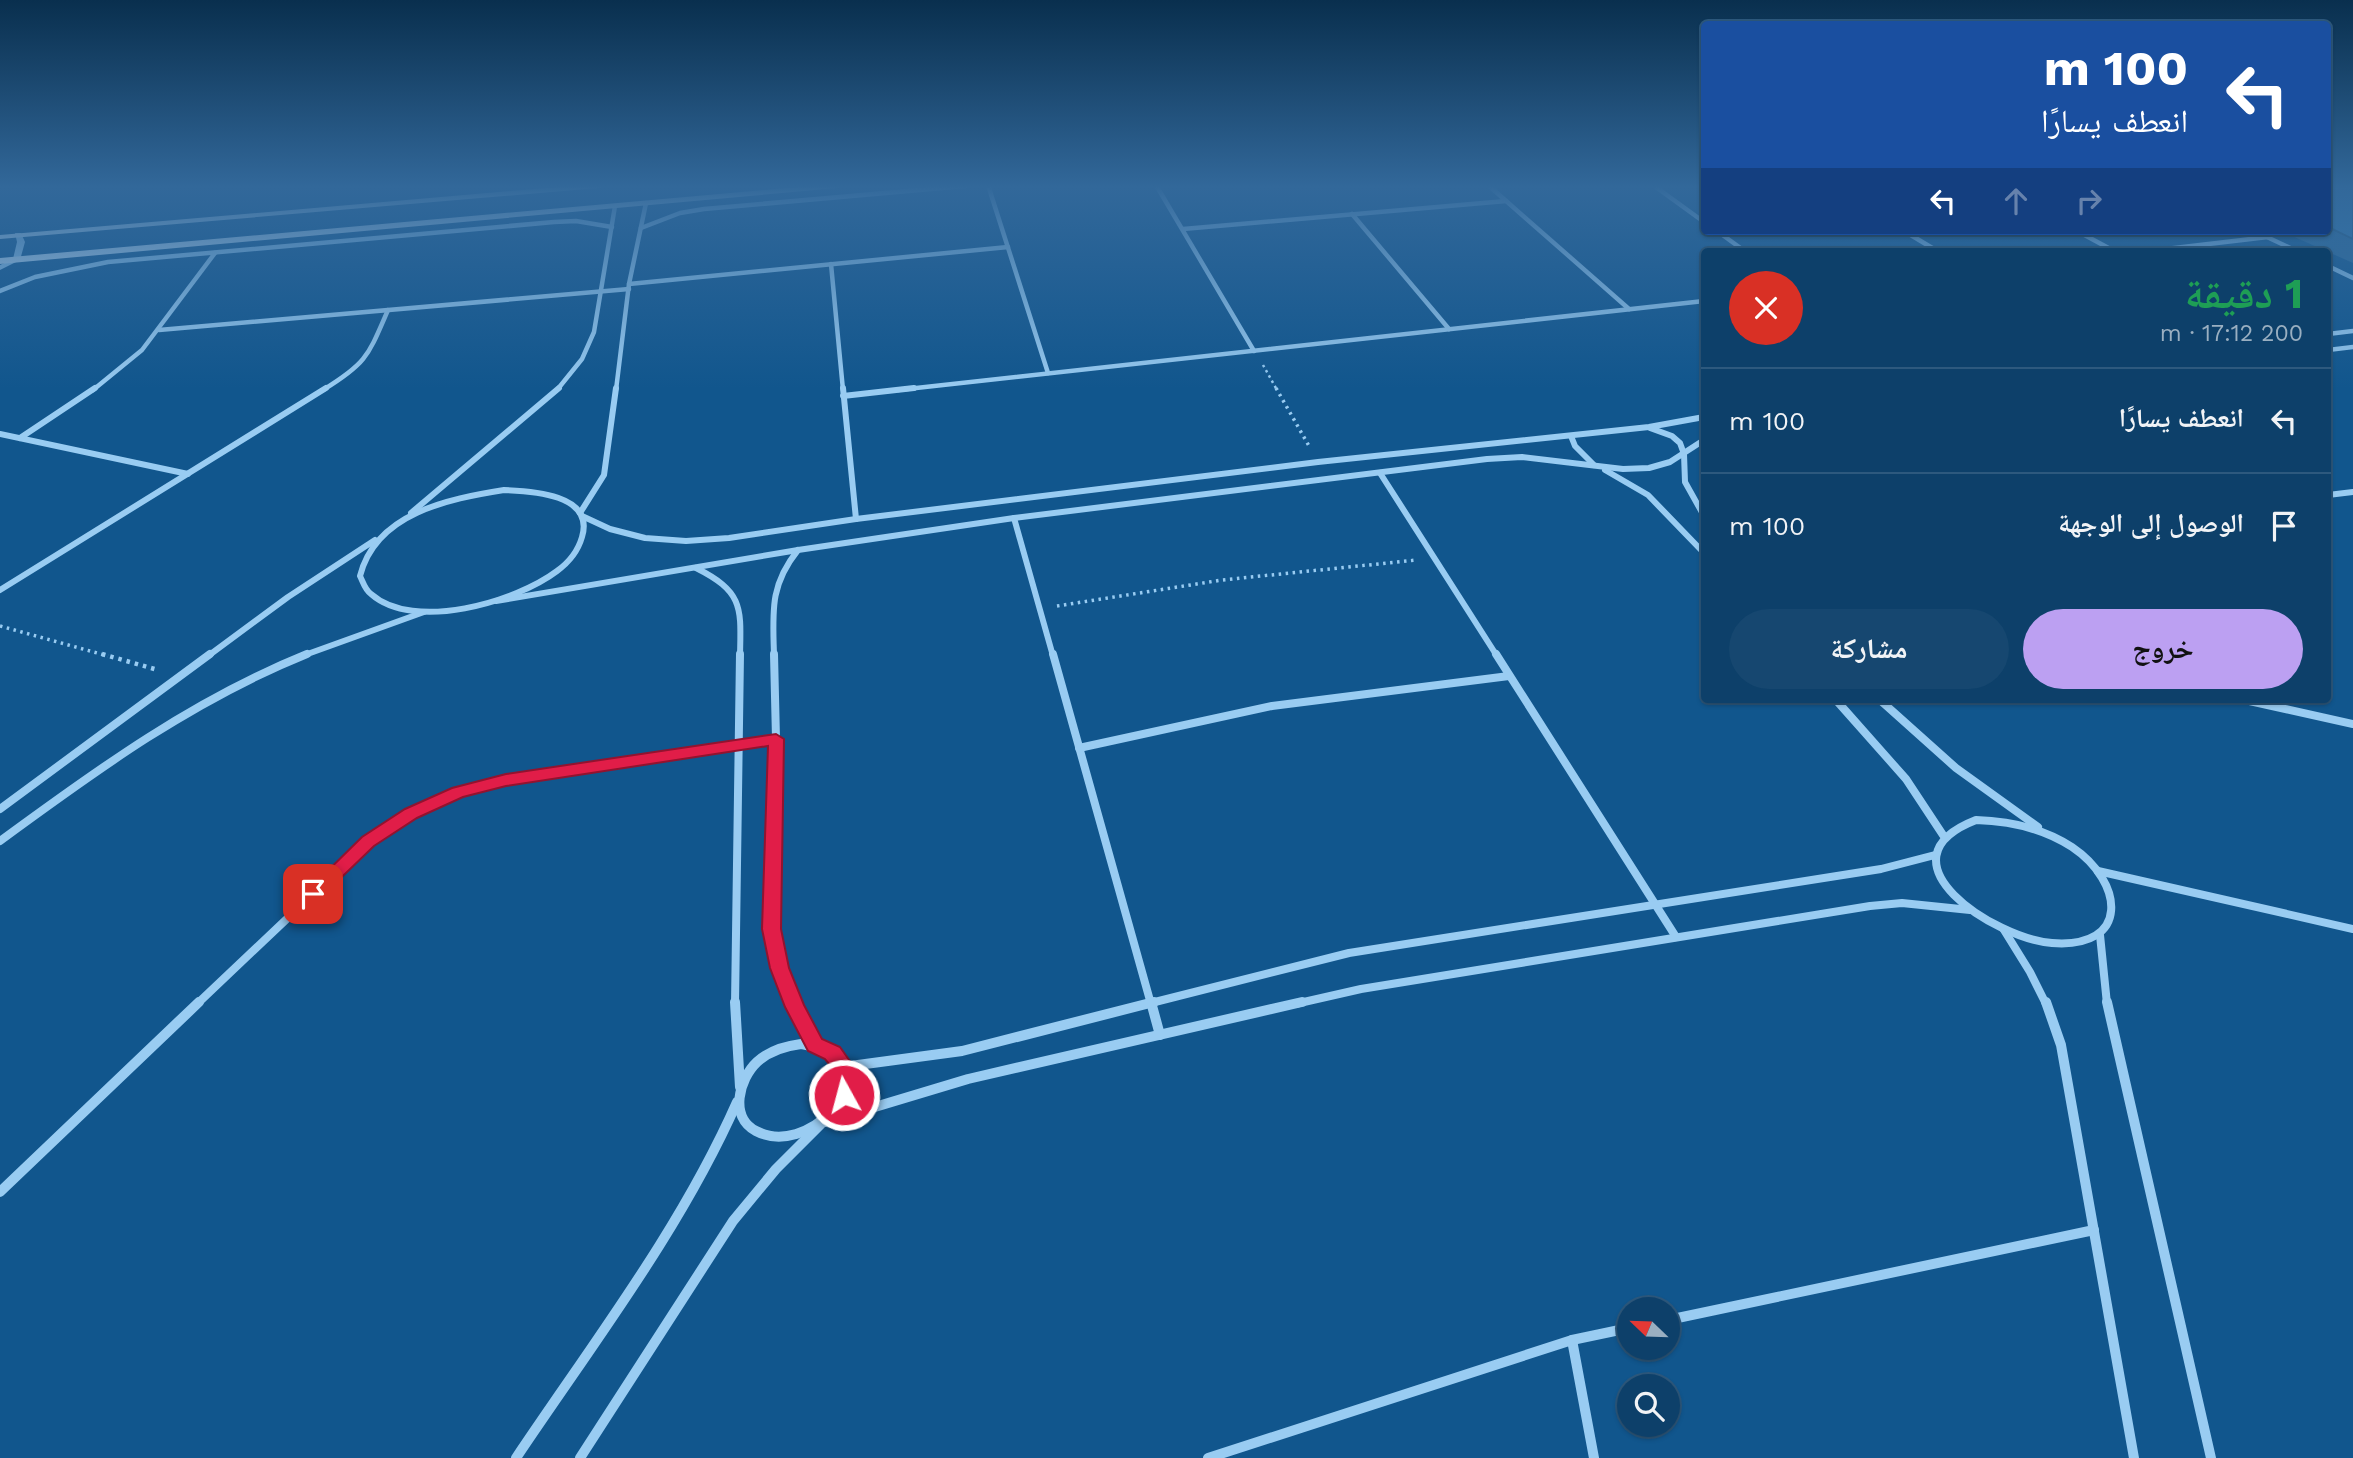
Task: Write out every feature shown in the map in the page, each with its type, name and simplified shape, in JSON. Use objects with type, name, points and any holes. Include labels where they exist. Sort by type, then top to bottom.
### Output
[{"type":"main road","points":[[0,261],[93,253]]},
{"type":"street","points":[[0,268],[16,260],[18,253]]},
{"type":"street","points":[[0,291],[35,277],[72,268],[215,253]]},
{"type":"street","points":[[20,438],[120,371],[159,330],[215,253]]},
{"type":"street","points":[[0,809],[288,597],[400,523],[558,389],[582,359],[594,332],[607,253]]},
{"type":"street","points":[[496,601],[530,588],[558,570],[577,551],[585,533],[581,514],[595,494],[608,458],[629,286],[636,253]]},
{"type":"street","points":[[159,330],[600,292],[629,286],[945,253]]},
{"type":"street","points":[[1010,253],[1048,373]]},
{"type":"street","points":[[1196,253],[1254,351]]},
{"type":"street","points":[[1385,253],[1449,329]]},
{"type":"street","points":[[1565,253],[1629,309]]},
{"type":"street","points":[[831,264],[856,519]]},
{"type":"street","points":[[2331,267],[2353,278]]},
{"type":"street","points":[[843,396],[1701,301]]},
{"type":"street","points":[[0,590],[352,372],[368,356],[388,310]]},
{"type":"street","points":[[2331,334],[2353,331]]},
{"type":"street","points":[[2331,350],[2353,347]]},
{"type":"street","points":[[400,523],[468,495],[505,490],[538,492],[564,499],[581,514],[610,529],[633,535],[685,541],[729,538],[856,519],[1318,462],[1649,427],[1701,418]]},
{"type":"street","points":[[1649,427],[1667,433],[1680,442],[1685,453],[1682,473],[1689,495],[1701,512]]},
{"type":"street","points":[[0,434],[189,474]]},
{"type":"street","points":[[1572,436],[1583,456],[1596,466],[1629,480],[1655,499],[1701,550]]},
{"type":"street","points":[[384,534],[366,555],[360,576],[370,594],[393,607],[427,611],[472,607],[798,550],[1014,518],[1380,472],[1522,457],[1559,459],[1623,469],[1649,467],[1670,462],[1701,442]]},
{"type":"street","points":[[1380,472],[1676,937]]},
{"type":"street","points":[[2331,495],[2353,492]]},
{"type":"street","points":[[1014,518],[1160,1035]]},
{"type":"street","points":[[798,550],[783,567],[775,586],[776,739],[772,929],[780,968],[795,1007],[815,1045]]},
{"type":"street","points":[[695,568],[718,578],[734,593],[741,612],[735,1017],[740,1087]]},
{"type":"street","points":[[0,842],[103,765],[183,714],[264,671],[346,637],[427,611]]},
{"type":"street","points":[[1079,748],[1272,706],[1509,676]]},
{"type":"street","points":[[1839,703],[1906,779],[1943,835]]},
{"type":"street","points":[[1883,703],[1928,748],[1984,792],[2069,846],[2098,871],[2110,890],[2115,907],[2111,923],[2100,935],[2082,942],[2058,944],[2032,940],[2004,930],[1970,910],[1944,882],[1935,855],[1943,835],[1957,825],[1976,820],[1999,820],[2051,835]]},
{"type":"street","points":[[2254,703],[2353,724]]},
{"type":"street","points":[[0,1192],[368,842],[411,814],[458,793],[506,780],[776,739]]},
{"type":"street","points":[[843,1067],[962,1051],[1349,953],[1881,869],[1935,855]]},
{"type":"street","points":[[2098,871],[2353,929]]},
{"type":"street","points":[[737,1101],[742,1119],[756,1133],[776,1138],[800,1136],[823,1123],[968,1079],[1362,989],[1870,906],[1902,903],[1970,910]]},
{"type":"street","points":[[2004,930],[2030,967],[2050,1006],[2061,1045],[2134,1458]]},
{"type":"street","points":[[2100,935],[2102,974],[2109,1016],[2211,1458]]},
{"type":"street","points":[[516,1458],[685,1205],[715,1152],[747,1073],[771,1052],[793,1045],[815,1045],[832,1053],[843,1067],[846,1080],[844,1095],[823,1123],[776,1169],[733,1221],[580,1458]]},
{"type":"street","points":[[1680,1317],[2094,1230]]},
{"type":"street","points":[[1208,1458],[1573,1340],[1617,1331]]},
{"type":"street","points":[[1573,1340],[1594,1458]]},
{"type":"path","points":[[1254,351],[1318,462]]},
{"type":"path","points":[[1039,609],[1222,580],[1434,558]]},
{"type":"path","points":[[0,626],[181,676]]},
{"type":"route","points":[[313,894],[368,842],[411,814],[458,793],[506,780],[776,739],[772,929],[780,968],[795,1007],[815,1045],[832,1053],[843,1067],[846,1080],[844,1095]]}]
